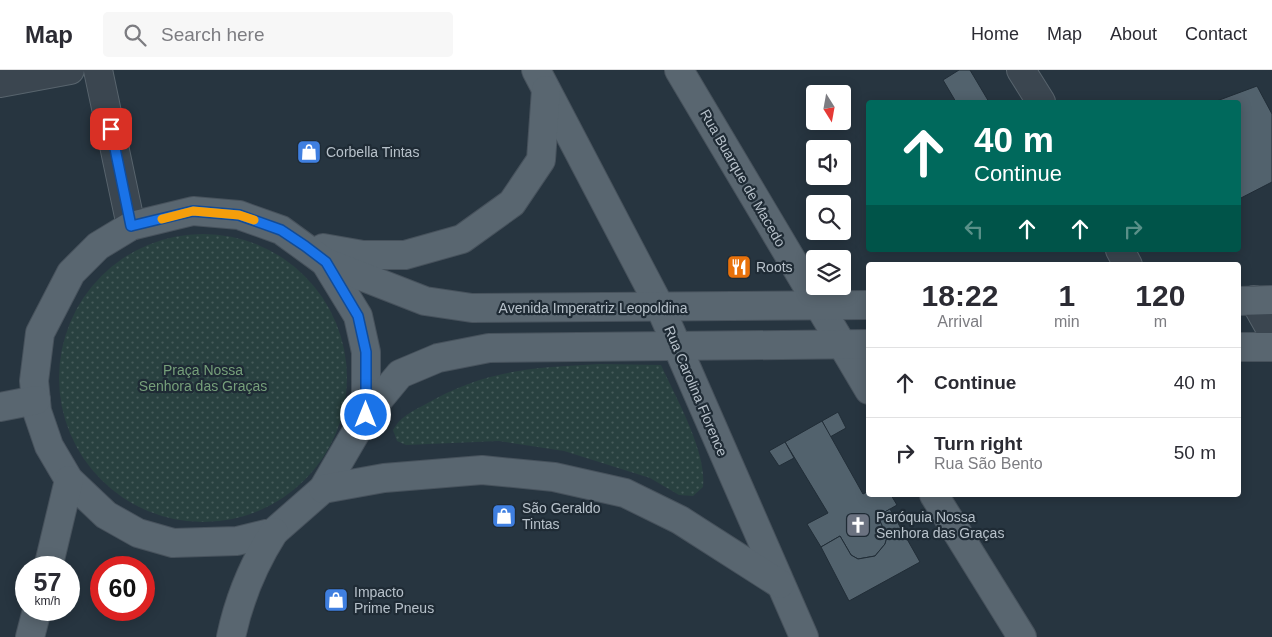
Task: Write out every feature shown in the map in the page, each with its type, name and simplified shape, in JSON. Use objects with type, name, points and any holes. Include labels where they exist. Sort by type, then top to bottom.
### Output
[{"type":"main road","name":"Rua Buarque de Macedo","points":[[679,70],[866,385]]},
{"type":"main road","points":[[305,246],[363,255],[405,254],[462,239],[512,203],[542,160],[541,80]]},
{"type":"main road","name":"Rua Carolina Florence","points":[[541,80],[660,307],[804,637]]},
{"type":"main road","points":[[274,532],[237,541],[173,543],[138,533],[106,515],[69,480],[49,446],[36,400],[34,381],[40,334],[54,303],[72,273],[98,246],[131,226],[193,211],[239,215],[281,230],[326,262],[358,316],[366,352],[366,415]]},
{"type":"main road","name":"Avenida Imperatriz Leopoldina","points":[[326,262],[425,301],[472,308],[866,305]]},
{"type":"main road","points":[[230,637],[236,610],[255,562],[274,532],[322,489],[366,415],[400,374],[438,358],[489,348],[866,344]]},
{"type":"main road","points":[[1241,347],[1272,347]]},
{"type":"main road","points":[[0,407],[36,400]]},
{"type":"main road","points":[[322,489],[384,478],[482,470],[554,477],[625,493],[680,520],[780,584]]},
{"type":"main road","points":[[51,556],[69,480]]},
{"type":"main road","points":[[935,497],[1022,637]]},
{"type":"main road","points":[[30,637],[34,621]]},
{"type":"street","points":[[0,83],[70,70]]},
{"type":"street","points":[[98,70],[131,226]]},
{"type":"street","points":[[1021,70],[1040,100]]},
{"type":"street","points":[[1255,301],[1272,332]]},
{"type":"green space","name":"Praça Nossa Senhora das Graças","points":[[203,234],[231,237],[258,245],[283,258],[305,276],[323,298],[336,323],[344,350],[347,378],[344,406],[336,433],[323,458],[305,480],[283,498],[258,511],[231,519],[203,522],[175,519],[148,511],[123,498],[101,480],[83,458],[70,433],[62,406],[59,378],[62,350],[70,323],[83,298],[101,276],[123,258],[148,245],[175,237]]},
{"type":"green space","points":[[600,364],[661,365],[689,425],[700,458],[703,487],[693,496],[679,495],[650,478],[564,451],[499,441],[406,445],[397,441],[393,430],[402,418],[415,410],[447,393],[489,377],[530,369]]},
{"type":"building","points":[[959,70],[970,70],[988,100],[955,100],[943,80]]},
{"type":"building","points":[[1257,86],[1272,114],[1272,182],[1241,198],[1241,100],[1219,100]]},
{"type":"building","points":[[838,412],[846,428],[830,437],[822,421]]},
{"type":"building","points":[[822,421],[863,494],[866,492],[866,497],[892,497],[897,505],[878,516],[887,537],[885,544],[875,556],[858,559],[851,555],[840,536],[821,547],[807,524],[828,513],[785,442]]},
{"type":"building","points":[[785,442],[794,458],[779,466],[769,451]]},
{"type":"building","points":[[890,509],[920,562],[849,601],[821,547],[840,536],[851,555],[858,559],[875,556],[885,544],[887,537],[878,516]]},
{"type":"slow traffic","points":[[162,219],[193,211],[239,215],[254,220]]},
{"type":"place","name":"Corbella Tintas","points":[[309,152]]},
{"type":"place","name":"Roots","points":[[739,267]]},
{"type":"place","name":"São Geraldo Tintas","points":[[504,516]]},
{"type":"place","name":"Paróquia Nossa Senhora das Graças","points":[[858,525]]},
{"type":"place","name":"Impacto Prime Pneus","points":[[336,600]]},
{"type":"route","points":[[111,129],[131,226],[193,211],[239,215],[281,230],[326,262],[358,316],[366,352],[366,415]]}]
